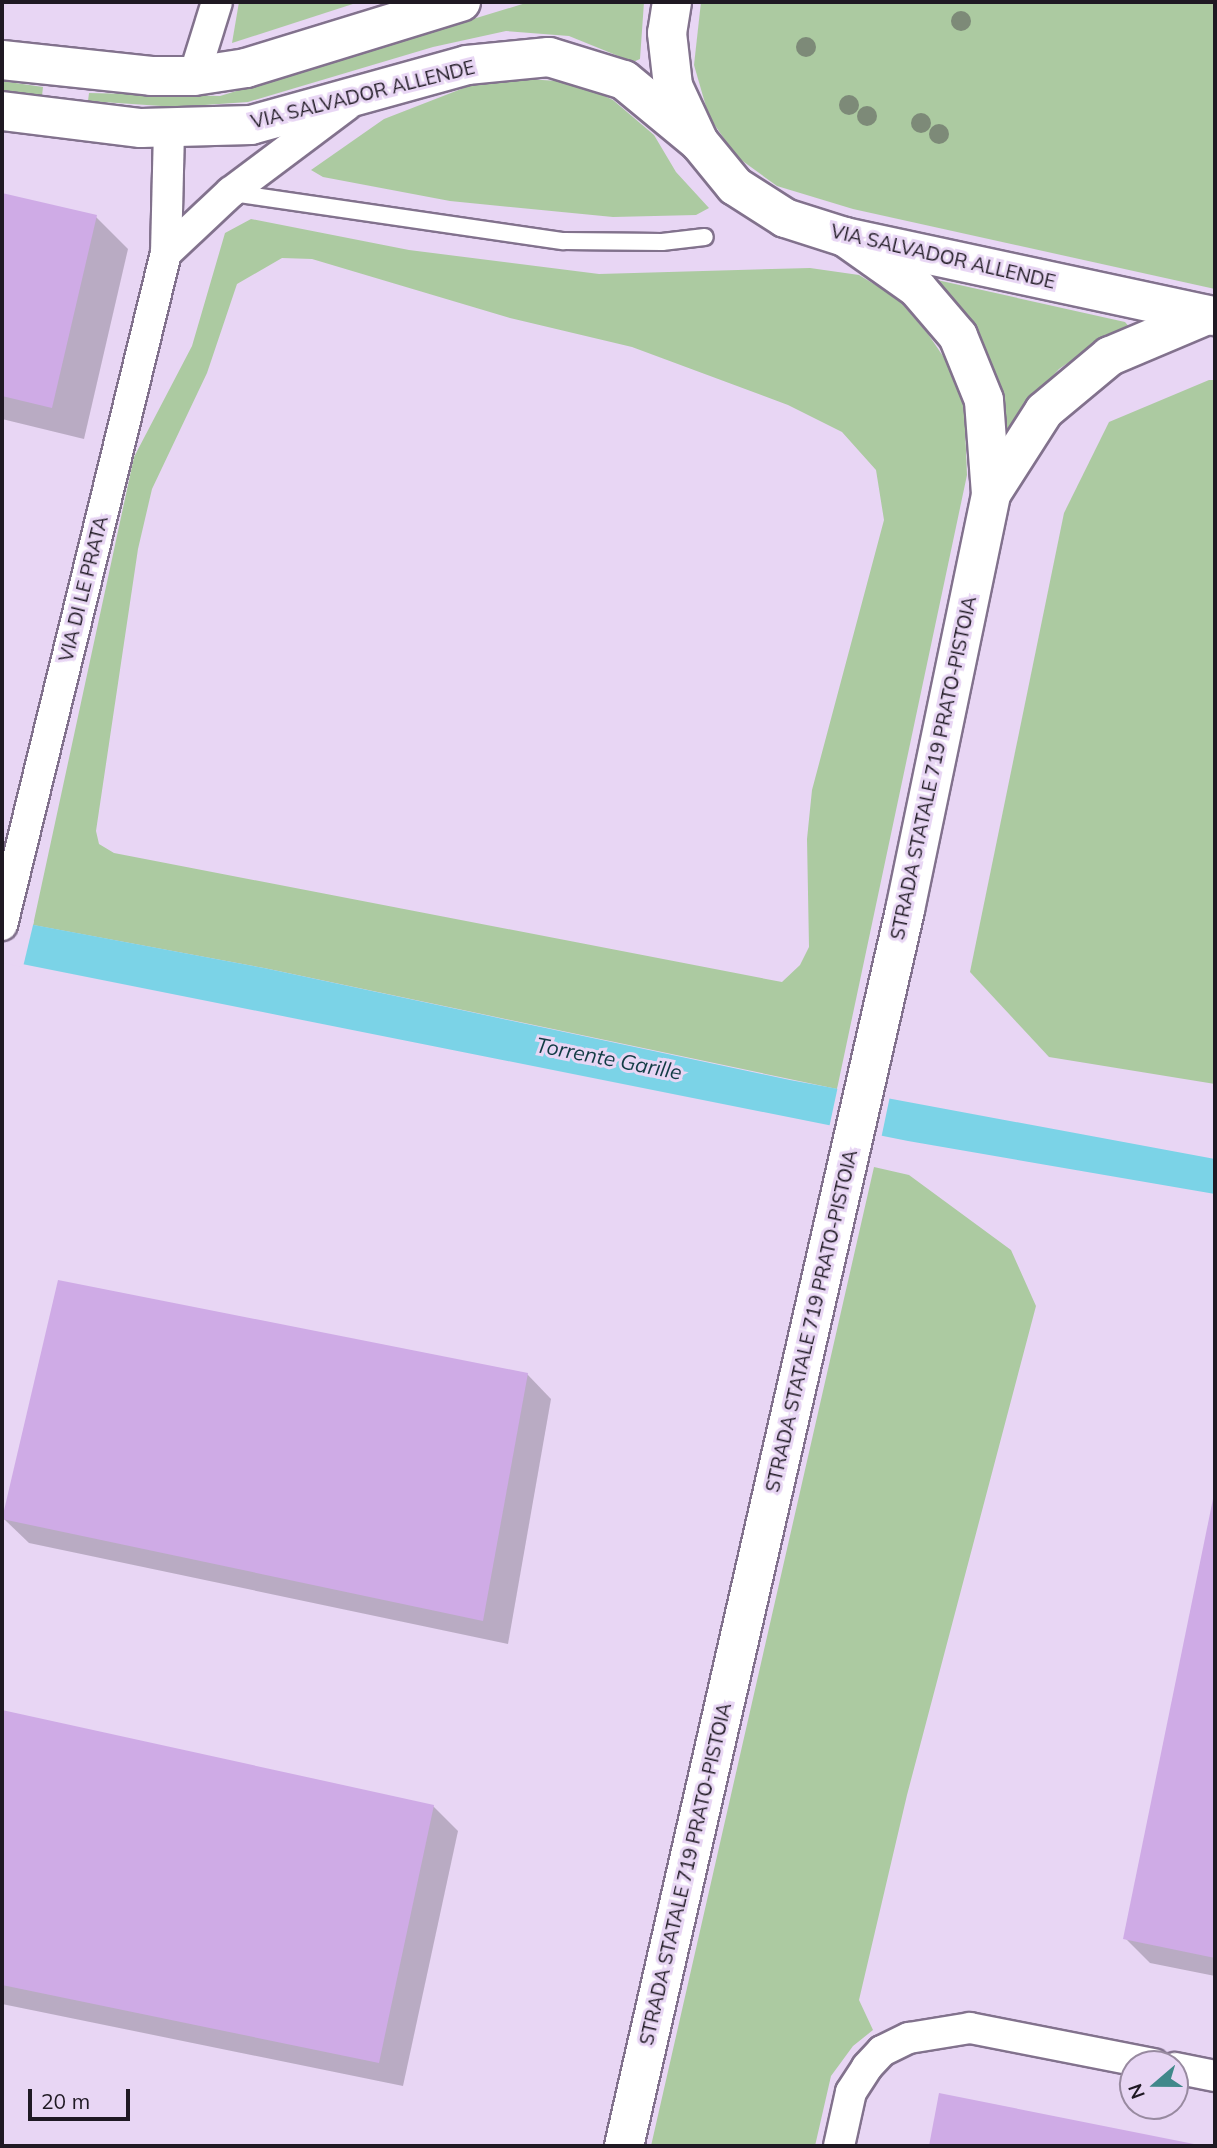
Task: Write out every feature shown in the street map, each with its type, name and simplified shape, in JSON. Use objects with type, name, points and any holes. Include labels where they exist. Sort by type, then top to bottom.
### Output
[{"type":"main road","points":[[2,60],[151,76],[194,76],[246,68],[461,2]]},
{"type":"main road","name":"VIA SALVADOR ALLENDE","points":[[673,2],[667,33],[673,86],[699,142]]},
{"type":"main road","name":"VIA SALVADOR ALLENDE","points":[[2,111],[169,128],[251,125],[356,99],[467,65],[549,57],[624,80],[699,142],[735,186],[785,218],[845,237],[1211,315]]},
{"type":"main road","points":[[845,237],[917,288],[958,337],[984,400],[991,495]]},
{"type":"main road","points":[[991,495],[1044,411],[1110,356],[1211,315]]},
{"type":"main road","name":"STRADA STATALE 719 PRATO-PISTOIA","points":[[624,2146],[905,910],[991,495]]},
{"type":"street","points":[[194,76],[217,2]]},
{"type":"street","points":[[166,253],[231,192],[356,99]]},
{"type":"street","name":"VIA DI LE PRATA","points":[[3,918],[166,253],[169,128]]},
{"type":"street","points":[[839,2146],[851,2092],[867,2067],[882,2051],[909,2038],[970,2028],[1119,2057]]},
{"type":"street","points":[[1189,2071],[1215,2076]]},
{"type":"lane","points":[[231,192],[564,241],[640,242],[705,237]]},
{"type":"green space","points":[[239,2],[359,2],[232,43]]},
{"type":"green space","points":[[529,2],[644,2],[640,59],[633,62],[569,36],[506,31],[433,47],[248,102],[176,107],[88,101],[89,93],[220,96]]},
{"type":"green space","points":[[701,2],[1215,2],[1215,289],[853,209],[777,186],[737,157],[709,117],[694,65]]},
{"type":"green space","points":[[510,78],[574,82],[613,100],[654,135],[676,172],[709,208],[696,215],[613,217],[450,201],[323,177],[311,170],[384,119],[474,84]]},
{"type":"green space","points":[[2,81],[43,87],[42,96],[2,90]]},
{"type":"green space","points":[[251,219],[409,250],[599,274],[810,268],[859,275],[897,298],[928,334],[949,365],[964,402],[967,475],[837,1089],[264,968],[33,925],[134,457],[192,346],[225,233]],"holes":[[[282,258],[312,259],[510,318],[632,347],[788,405],[842,432],[876,470],[884,520],[812,790],[807,839],[809,947],[800,965],[782,982],[114,853],[99,844],[96,831],[138,549],[152,489],[207,373],[237,284]]]},
{"type":"green space","points":[[937,280],[1125,322],[1131,329],[1100,341],[1059,369],[1025,407],[1007,436]]},
{"type":"green space","points":[[1209,380],[1215,380],[1215,1084],[1049,1057],[970,972],[1064,513],[1109,422]]},
{"type":"green space","points":[[874,1167],[909,1175],[1011,1250],[1036,1306],[907,1795],[859,2000],[873,2030],[853,2046],[831,2076],[815,2146],[651,2146]]},
{"type":"water","name":"Torrente Garille","points":[[2,919],[264,968],[790,1080],[1215,1159],[1215,1194],[908,1141],[2,960]]},
{"type":"pier","points":[[2,915],[34,921],[23,967],[2,963]]},
{"type":"pier","points":[[838,1086],[890,1096],[881,1139],[829,1128]]},
{"type":"building","points":[[2,193],[97,215],[52,408],[2,396]]},
{"type":"building","points":[[58,1280],[528,1373],[483,1621],[2,1519]]},
{"type":"building","points":[[1215,1494],[1215,1958],[1123,1939]]},
{"type":"building","points":[[2,1710],[434,1805],[379,2063],[2,1985]]},
{"type":"building","points":[[939,2093],[1199,2145],[1199,2146],[929,2146]]}]
